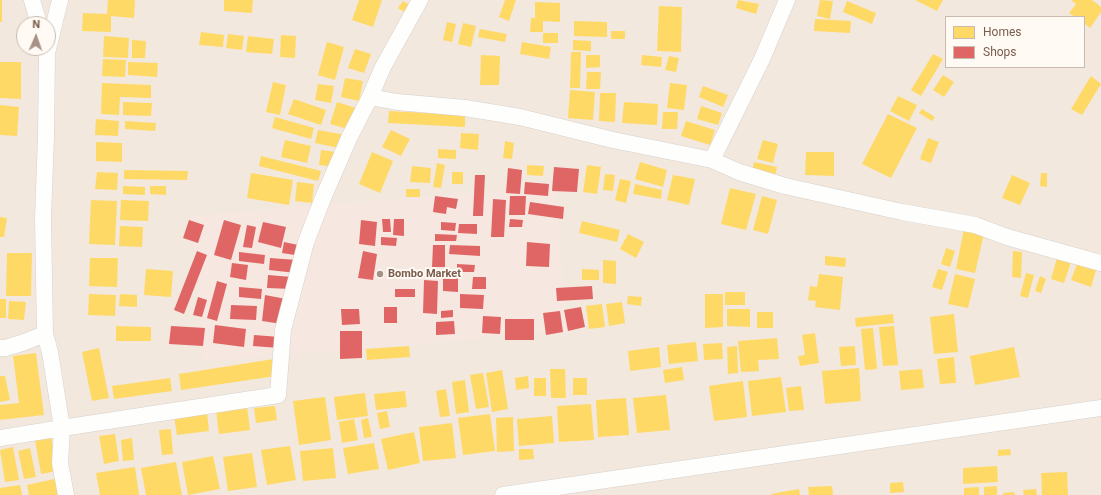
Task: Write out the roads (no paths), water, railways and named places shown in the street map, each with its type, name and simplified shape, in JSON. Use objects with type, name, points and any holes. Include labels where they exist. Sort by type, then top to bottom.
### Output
[{"type":"street","points":[[32,0],[37,16]]},
{"type":"street","points":[[56,16],[60,0]]},
{"type":"street","points":[[0,438],[278,395],[283,330],[306,242],[347,142],[384,67],[420,0]]},
{"type":"street","points":[[712,160],[762,59],[787,0]]},
{"type":"street","points":[[47,56],[43,218],[45,334],[52,358],[62,428],[60,463],[66,495]]},
{"type":"street","points":[[370,98],[465,108],[520,117],[613,140],[712,160],[740,172],[785,186],[902,212],[975,225],[1007,237],[1101,263]]},
{"type":"street","points":[[0,348],[22,343],[45,334]]},
{"type":"street","points":[[503,495],[1101,408]]},
{"type":"place","name":"Bombo Market","points":[[380,274]]}]
